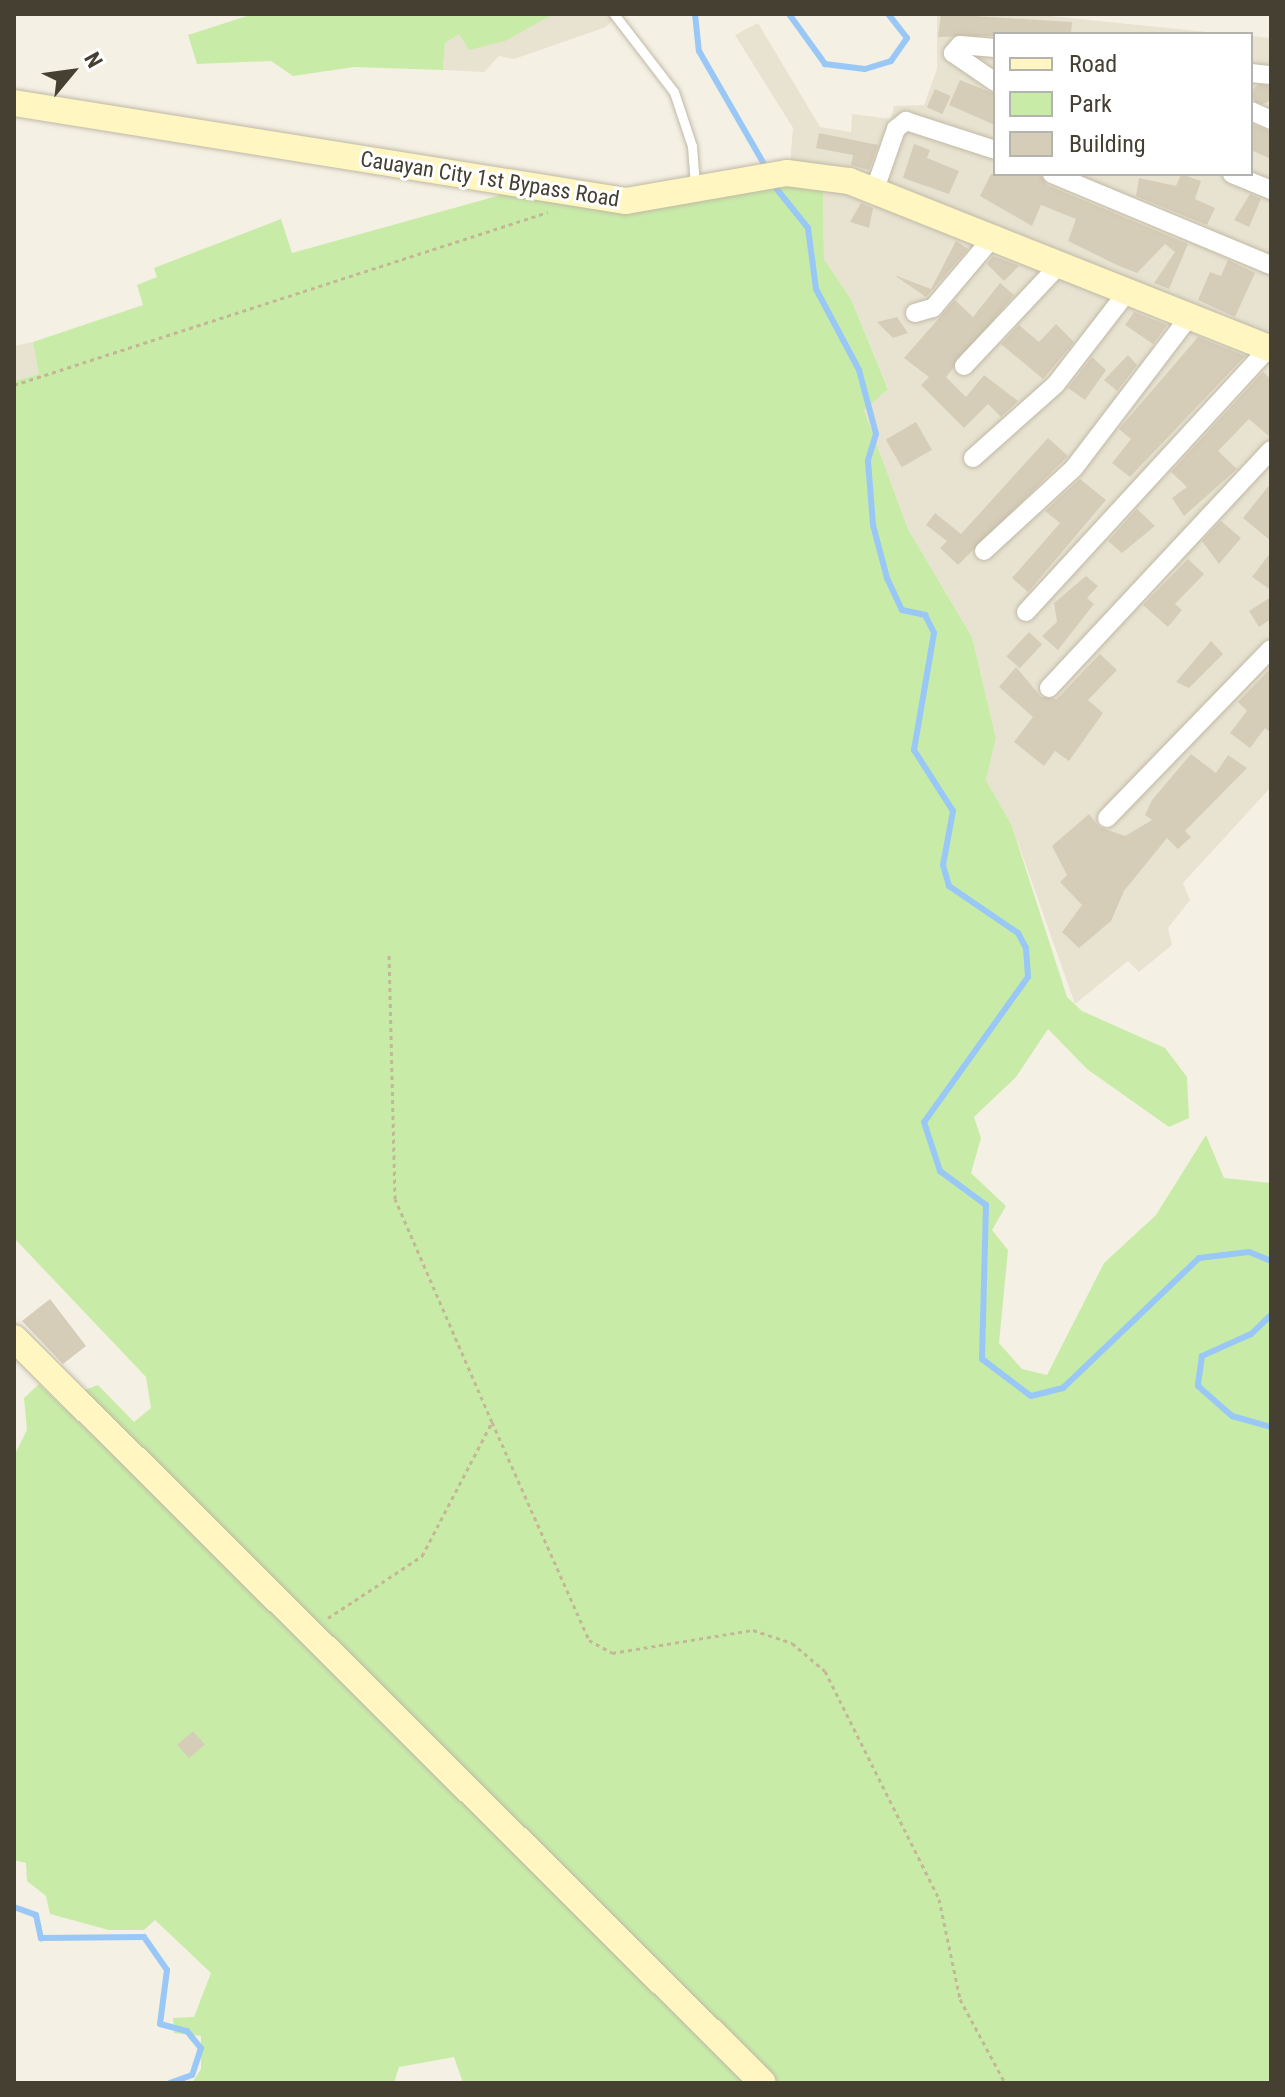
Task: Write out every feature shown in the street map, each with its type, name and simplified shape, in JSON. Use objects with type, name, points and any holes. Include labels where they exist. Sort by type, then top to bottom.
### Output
[{"type":"main road","name":"Cauayan City 1st Bypass Road","points":[[14,103],[564,194],[626,201],[695,193],[787,173],[875,189],[1270,348]]},
{"type":"main road","points":[[14,1338],[312,1629],[763,2083]]},
{"type":"street","points":[[993,48],[960,45],[953,53],[993,81]]},
{"type":"street","points":[[875,189],[906,121],[993,149]]},
{"type":"street","points":[[1057,176],[1271,265]]},
{"type":"street","points":[[1237,176],[1271,190]]},
{"type":"street","points":[[915,313],[933,308],[995,235]]},
{"type":"street","points":[[964,366],[1061,263]]},
{"type":"street","points":[[973,458],[1056,384],[1128,291]]},
{"type":"street","points":[[984,551],[1074,468],[1189,317]]},
{"type":"street","points":[[1026,612],[1270,348]]},
{"type":"street","points":[[1049,688],[1271,450]]},
{"type":"street","points":[[1107,818],[1271,649]]},
{"type":"lane","points":[[614,14],[674,92],[692,146],[695,193]]},
{"type":"path","points":[[14,385],[537,218],[564,194]]},
{"type":"path","points":[[389,953],[395,1199],[589,1640],[612,1653],[753,1630],[792,1643],[825,1671],[939,1899],[960,1999],[1005,2083]]},
{"type":"path","points":[[312,1629],[422,1556],[492,1422]]},
{"type":"shaded area","points":[[549,14],[618,14],[606,27],[514,59],[499,56],[484,72],[443,70],[445,43],[459,33]]},
{"type":"shaded area","points":[[937,14],[1030,14],[1207,32],[993,32],[993,176],[1253,176],[1253,36],[1271,38],[1271,787],[1183,883],[1190,900],[1168,928],[1172,945],[1139,972],[1128,961],[1075,1004],[1012,826],[986,780],[996,738],[972,637],[908,529],[864,410],[888,388],[851,299],[824,259],[823,186],[790,164],[793,128],[735,35],[758,23],[820,127],[851,132],[852,114],[891,119],[894,106],[924,105],[937,69]]},
{"type":"shaded area","points":[[33,342],[40,374],[14,381],[14,346]]},
{"type":"green space","points":[[253,14],[550,16],[505,41],[469,50],[459,34],[445,43],[443,70],[354,67],[293,76],[271,61],[197,64],[188,35]]},
{"type":"green space","points":[[793,184],[823,186],[824,259],[851,299],[888,389],[864,410],[908,529],[972,637],[996,738],[986,780],[1012,826],[1067,997],[1082,1011],[1165,1048],[1187,1077],[1189,1118],[1169,1127],[1087,1069],[1048,1029],[1016,1077],[974,1117],[981,1138],[971,1173],[1006,1206],[992,1230],[1008,1250],[999,1343],[1022,1369],[1047,1375],[1104,1263],[1156,1215],[1206,1135],[1224,1178],[1271,1183],[1271,2083],[774,2083],[79,1392],[98,1385],[134,1422],[151,1408],[146,1377],[14,1238],[14,381],[39,374],[33,342],[143,305],[137,285],[157,277],[154,268],[281,219],[292,253],[508,193],[630,212]]},
{"type":"green space","points":[[39,1384],[190,1528],[748,2083],[463,2083],[454,2057],[399,2067],[394,2083],[192,2083],[201,2069],[201,2036],[174,2033],[173,2018],[194,2017],[211,1973],[155,1920],[144,1930],[109,1930],[50,1914],[46,1896],[27,1881],[26,1863],[14,1860],[14,1456],[27,1430],[24,1398]]},
{"type":"building","points":[[941,14],[1072,22],[1071,32],[993,32],[993,36],[938,37]]},
{"type":"building","points":[[960,80],[993,93],[993,124],[949,105]]},
{"type":"building","points":[[1258,85],[1266,85],[1271,90],[1271,98],[1266,103],[1258,103],[1253,98],[1253,90]]},
{"type":"building","points":[[935,89],[951,96],[942,114],[927,107]]},
{"type":"building","points":[[1253,125],[1271,132],[1271,159],[1253,151]]},
{"type":"building","points":[[819,133],[878,145],[869,170],[851,165],[853,155],[816,148]]},
{"type":"building","points":[[914,144],[930,150],[927,158],[959,171],[949,194],[903,178]]},
{"type":"building","points":[[991,174],[1041,176],[1047,185],[1188,244],[1169,289],[1154,283],[1175,252],[1165,244],[1137,273],[1068,241],[1076,219],[1041,205],[1032,226],[980,196]]},
{"type":"building","points":[[1180,176],[1201,181],[1195,199],[1215,208],[1207,225],[1136,196],[1139,178],[1176,186]]},
{"type":"building","points":[[1250,194],[1261,199],[1249,227],[1234,220]]},
{"type":"building","points":[[861,203],[873,208],[869,228],[850,222]]},
{"type":"building","points":[[956,241],[968,249],[926,297],[894,275],[931,289]]},
{"type":"building","points":[[993,256],[1019,266],[1004,281],[987,264]]},
{"type":"building","points":[[1228,260],[1255,273],[1235,317],[1198,300],[1210,272],[1221,276]]},
{"type":"building","points":[[1000,283],[1014,295],[946,377],[966,397],[984,375],[1018,401],[1001,417],[988,404],[964,428],[921,385],[929,377],[904,358],[955,300],[973,317]]},
{"type":"building","points":[[1134,312],[1167,325],[1153,344],[1125,325]]},
{"type":"building","points":[[897,317],[908,333],[893,338],[877,322]]},
{"type":"building","points":[[1056,324],[1074,342],[1043,379],[1001,344],[1019,325],[1039,342]]},
{"type":"building","points":[[1198,337],[1245,356],[1130,477],[1112,463],[1131,439],[1119,429]]},
{"type":"building","points":[[1128,355],[1137,365],[1117,391],[1104,380]]},
{"type":"building","points":[[1092,357],[1106,370],[1085,400],[1068,388]]},
{"type":"building","points":[[1263,372],[1271,379],[1271,438],[1249,419],[1218,451],[1237,469],[1184,516],[1172,498],[1187,487],[1171,472]]},
{"type":"building","points":[[916,422],[932,450],[902,467],[886,440]]},
{"type":"building","points":[[1048,438],[1068,456],[958,565],[940,548],[947,541],[926,525],[935,513],[961,534]]},
{"type":"building","points":[[1080,479],[1106,500],[1028,592],[1012,578],[1060,523],[1045,511]]},
{"type":"building","points":[[1271,483],[1271,541],[1243,518]]},
{"type":"building","points":[[1137,509],[1155,526],[1122,553],[1108,541]]},
{"type":"building","points":[[1221,521],[1241,538],[1219,564],[1202,541]]},
{"type":"building","points":[[1271,552],[1271,590],[1252,577]]},
{"type":"building","points":[[1188,559],[1204,574],[1175,604],[1182,610],[1168,627],[1143,605]]},
{"type":"building","points":[[1086,576],[1098,586],[1087,598],[1094,604],[1058,650],[1042,636],[1057,622],[1054,603]]},
{"type":"building","points":[[1271,597],[1271,619],[1259,627],[1249,611]]},
{"type":"building","points":[[1029,632],[1042,644],[1020,668],[1006,656]]},
{"type":"building","points":[[1211,641],[1223,654],[1189,688],[1176,682]]},
{"type":"building","points":[[1100,654],[1117,670],[1088,700],[1103,713],[1069,761],[1055,751],[1044,766],[1014,742],[1033,717],[999,687],[1016,667],[1041,697],[1057,699]]},
{"type":"building","points":[[1271,668],[1271,733],[1265,728],[1250,748],[1230,733],[1247,711],[1238,702]]},
{"type":"building","points":[[1191,754],[1216,773],[1228,755],[1247,768],[1185,831],[1191,837],[1178,849],[1167,838],[1124,891],[1111,921],[1079,948],[1062,932],[1082,905],[1060,882],[1067,875],[1052,846],[1089,814],[1099,827],[1125,836],[1152,820],[1145,815],[1152,800]]},
{"type":"building","points":[[50,1299],[86,1346],[63,1364],[22,1321]]},
{"type":"building","points":[[193,1731],[205,1745],[189,1758],[177,1745]]},
{"type":"waterway","points":[[695,14],[699,51],[768,171]]},
{"type":"waterway","points":[[789,14],[825,64],[865,69],[891,61],[907,38],[888,14]]},
{"type":"waterway","points":[[771,182],[808,228],[816,289],[859,370],[876,434],[868,461],[873,525],[887,578],[902,610],[925,615],[934,633],[914,750],[953,811],[943,865],[949,886],[1018,933],[1026,948],[1028,977],[924,1122],[940,1171],[986,1205],[982,1359],[1031,1396],[1063,1388],[1199,1258],[1249,1252],[1271,1261]]},
{"type":"waterway","points":[[1271,1315],[1251,1334],[1202,1356],[1198,1386],[1232,1416],[1271,1427]]},
{"type":"waterway","points":[[14,1907],[36,1915],[41,1938],[144,1937],[167,1970],[160,2024],[187,2031],[201,2048],[192,2075],[170,2083]]}]
